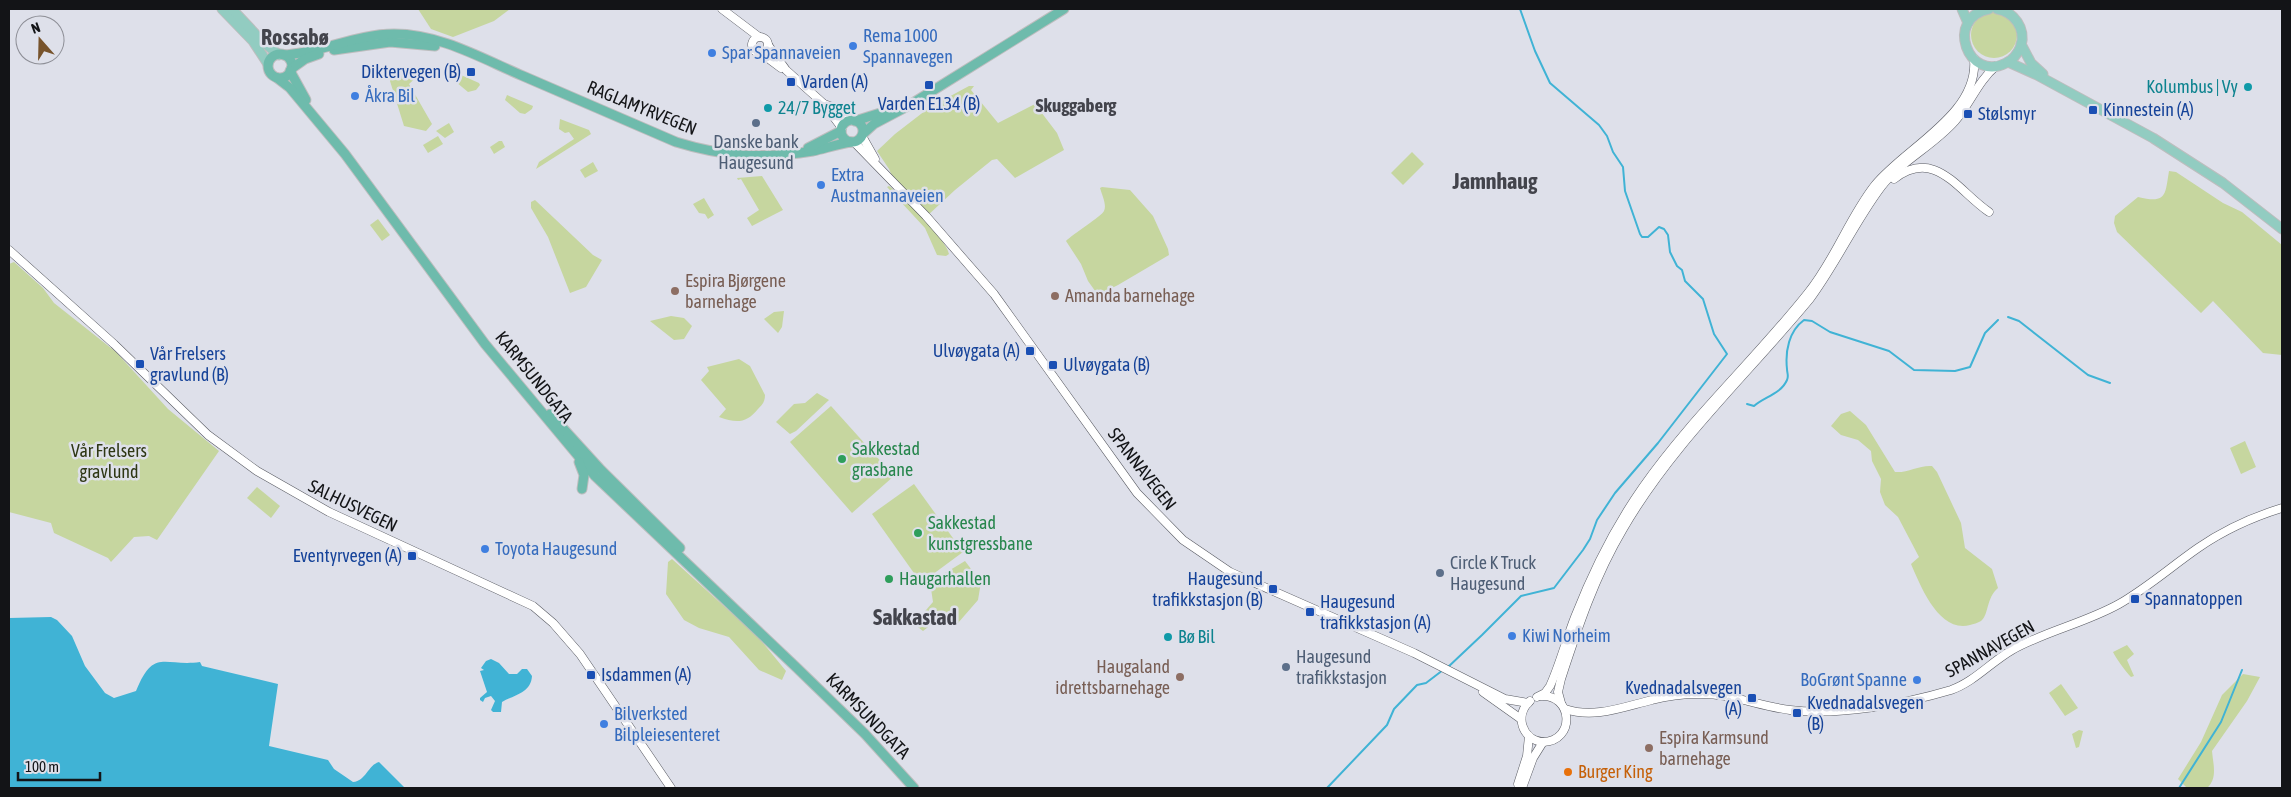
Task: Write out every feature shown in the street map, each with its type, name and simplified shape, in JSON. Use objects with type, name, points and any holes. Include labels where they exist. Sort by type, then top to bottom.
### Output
[{"type":"highway","points":[[923,96],[890,110],[845,123],[841,129],[845,139],[852,142],[874,124],[923,96],[1064,9]]},
{"type":"highway","name":"RAGLAMYRVEGEN","points":[[281,55],[302,53],[373,36],[394,34],[421,37],[470,52],[692,147],[740,156],[758,157],[791,154],[852,142]]},
{"type":"highway","name":"RAGLAMYRVEGEN","points":[[291,70],[305,59],[331,51],[390,42],[432,45],[488,61]]},
{"type":"highway","points":[[281,55],[289,59],[291,70],[285,77],[277,78],[270,74],[268,64],[272,58],[281,55]]},
{"type":"highway","name":"KARMSUNDGATA","points":[[291,70],[313,108],[364,172],[509,367],[601,470],[791,658],[798,668]]},
{"type":"highway","name":"KARMSUNDGATA","points":[[277,78],[290,88],[340,148],[485,344],[595,476],[798,668],[865,734],[914,788]]},
{"type":"highway","points":[[853,120],[862,127],[862,135]]},
{"type":"highway","name":"RAGLAMYRVEGEN","points":[[791,154],[812,146],[841,129]]},
{"type":"highway","points":[[573,451],[584,470],[582,489]]},
{"type":"main road","points":[[222,9],[253,41],[268,64]]},
{"type":"main road","points":[[232,9],[265,43],[281,55]]},
{"type":"main road","points":[[722,9],[759,37],[764,38],[786,70]]},
{"type":"main road","points":[[1962,9],[1968,23]]},
{"type":"main road","points":[[1983,9],[1968,23],[1964,42],[1974,59],[1984,65],[1996,66],[2008,62],[2016,54],[2021,44],[2021,30],[2017,21],[2006,12],[1997,9]]},
{"type":"main road","points":[[739,23],[753,45],[754,50],[786,70],[824,104],[841,129]]},
{"type":"main road","points":[[753,45],[754,40],[759,37]]},
{"type":"main road","points":[[2021,44],[2031,63],[2043,74],[2091,104]]},
{"type":"main road","points":[[761,53],[767,50],[768,45]]},
{"type":"main road","points":[[1937,134],[1967,92],[1974,76],[1974,59]]},
{"type":"main road","points":[[2008,62],[2091,104],[2185,157],[2223,183],[2282,229]]},
{"type":"main road","points":[[1930,140],[1888,171],[1874,187],[1810,291],[1675,446],[1644,486],[1618,526],[1588,584],[1550,686],[1545,692],[1528,703],[1524,709],[1521,719],[1522,727],[1529,736],[1544,742],[1551,741],[1560,736],[1567,722],[1558,687],[1598,576],[1635,509],[1675,454],[1810,300],[1825,279],[1876,195],[1897,170],[1961,113],[1983,79],[1996,66]]},
{"type":"main road","points":[[824,104],[853,120]]},
{"type":"main road","name":"SPANNAVEGEN","points":[[862,135],[878,165]]},
{"type":"main road","name":"SPANNAVEGEN","points":[[852,142],[878,165],[938,229],[994,294],[1137,493],[1183,540],[1202,555],[1230,572],[1414,653],[1470,681]]},
{"type":"main road","points":[[1876,195],[1904,172],[1910,169],[1928,168],[1947,176],[1989,212]]},
{"type":"main road","name":"SALHUSVEGEN","points":[[9,250],[114,344],[208,436],[257,471],[329,512],[533,606],[543,614],[580,654],[671,788]]},
{"type":"main road","name":"SPANNAVEGEN","points":[[1567,722],[1594,713],[1616,710],[1660,698],[1699,694],[1734,697],[1790,710],[1826,711],[1877,705],[1952,689],[1970,680],[2017,648],[2120,603],[2214,538],[2243,523],[2282,508]]},
{"type":"main road","points":[[1470,681],[1512,702],[1528,703]]},
{"type":"main road","points":[[1470,681],[1521,719]]},
{"type":"main road","points":[[1537,697],[1550,697],[1563,706]]},
{"type":"main road","name":"SPANNAVEGEN","points":[[1563,706],[1594,713]]},
{"type":"main road","points":[[1517,788],[1527,756],[1529,736]]},
{"type":"main road","points":[[1522,788],[1533,758],[1544,742]]},
{"type":"green space","points":[[418,9],[510,9],[494,21],[453,37],[431,29]]},
{"type":"green space","points":[[1994,12],[2007,16],[2013,22],[2017,35],[2013,48],[2007,54],[1994,58],[1981,54],[1975,48],[1971,35],[1975,22],[1981,16]]},
{"type":"green space","points":[[422,67],[422,72],[409,84],[432,124],[426,131],[404,126],[390,81],[395,73]]},
{"type":"green space","points":[[452,71],[480,85],[476,90],[468,92],[450,77]]},
{"type":"green space","points":[[969,86],[974,86],[971,90],[998,123],[1035,104],[1057,133],[1064,150],[1015,178],[997,159],[992,160],[926,217],[897,187],[889,169],[877,151],[895,134],[930,107]]},
{"type":"green space","points":[[507,95],[533,106],[532,109],[525,114],[520,113],[505,100]]},
{"type":"green space","points":[[560,119],[589,130],[591,134],[536,169],[539,162],[574,139],[569,132],[565,133],[559,129]]},
{"type":"green space","points":[[449,123],[454,132],[445,138],[436,131]]},
{"type":"green space","points":[[438,136],[443,144],[428,153],[423,145]]},
{"type":"green space","points":[[502,141],[505,147],[494,154],[490,147]]},
{"type":"green space","points":[[1412,152],[1424,164],[1403,185],[1391,173]]},
{"type":"green space","points":[[593,162],[598,171],[585,178],[580,170]]},
{"type":"green space","points":[[2169,171],[2176,172],[2223,203],[2242,212],[2282,245],[2282,355],[2263,353],[2213,301],[2201,313],[2117,232],[2114,223],[2115,216],[2138,197],[2155,199],[2163,196],[2167,186]]},
{"type":"green space","points":[[762,176],[783,210],[752,226],[747,218],[759,210],[741,179],[738,180],[737,178]]},
{"type":"green space","points":[[889,186],[933,229],[947,248],[949,254],[946,256],[937,255],[925,228],[887,187]]},
{"type":"green space","points":[[1100,188],[1130,190],[1153,216],[1169,255],[1098,295],[1066,241],[1104,211],[1105,203]]},
{"type":"green space","points":[[704,198],[714,215],[708,219],[705,214],[699,213],[693,204]]},
{"type":"green space","points":[[535,200],[593,255],[602,260],[586,287],[570,293],[548,237],[531,208],[531,202]]},
{"type":"green space","points":[[378,219],[390,235],[382,241],[370,225]]},
{"type":"green space","name":"Vår Frelsers gravlund","points":[[14,262],[43,288],[54,303],[116,352],[168,409],[219,451],[157,540],[149,536],[134,537],[111,562],[108,558],[54,533],[51,523],[9,512],[9,264]]},
{"type":"green space","points":[[784,311],[782,327],[778,333],[764,319],[774,312]]},
{"type":"green space","points":[[671,316],[684,318],[692,326],[684,339],[674,340],[650,321]]},
{"type":"green space","points":[[739,359],[750,366],[765,395],[763,403],[754,414],[745,420],[736,421],[719,417],[726,409],[701,380],[709,371],[707,367]]},
{"type":"green space","points":[[817,393],[829,400],[796,431],[790,434],[776,422],[794,404],[805,403]]},
{"type":"green space","name":"Sakkestad grasbane","points":[[831,406],[894,476],[852,513],[790,442]]},
{"type":"green space","points":[[1850,411],[1866,425],[1895,472],[1932,466],[1937,472],[1961,523],[1965,548],[1992,569],[1998,588],[1991,597],[1984,618],[1981,621],[1959,626],[1949,622],[1940,615],[1926,596],[1911,564],[1919,557],[1898,517],[1885,505],[1880,492],[1881,479],[1872,461],[1871,451],[1858,440],[1841,435],[1831,426],[1841,414]]},
{"type":"green space","points":[[2245,441],[2256,467],[2241,474],[2230,448]]},
{"type":"green space","name":"Sakkestad kunstgressbane","points":[[914,484],[963,552],[921,583],[872,514]]},
{"type":"green space","points":[[257,487],[280,506],[271,518],[247,498]]},
{"type":"green space","points":[[672,559],[758,637],[786,671],[782,680],[759,670],[729,637],[699,628],[684,620],[666,594],[668,562]]},
{"type":"green space","points":[[965,561],[981,582],[978,600],[958,623],[936,621],[923,631],[914,624],[933,602],[930,582]]},
{"type":"green space","points":[[2127,645],[2134,654],[2127,660],[2134,676],[2131,677],[2113,652]]},
{"type":"green space","points":[[2243,674],[2260,677],[2247,701],[2212,751],[2213,780],[2207,788],[2186,787],[2178,779],[2201,742],[2222,695]]},
{"type":"green space","points":[[2061,684],[2078,708],[2065,716],[2049,693]]},
{"type":"green space","points":[[2079,730],[2083,731],[2079,747],[2076,748],[2072,734]]},
{"type":"water","points":[[51,617],[57,620],[72,636],[85,666],[105,693],[114,698],[136,691],[142,677],[155,664],[161,662],[200,662],[202,666],[278,684],[269,746],[328,760],[334,769],[353,782],[361,779],[372,766],[379,762],[405,788],[9,788],[9,618]]},
{"type":"water","points":[[491,659],[499,663],[509,674],[517,674],[522,669],[527,669],[532,676],[529,686],[525,690],[502,702],[501,712],[493,712],[491,710],[495,701],[491,696],[485,698],[483,702],[480,700],[487,692],[480,671],[484,670],[481,668],[486,661]]},
{"type":"waterway","points":[[1447,668],[1521,596],[1554,588],[1583,550],[1590,539],[1597,520],[1615,493],[1658,443],[1727,354],[1714,334],[1703,299],[1685,281],[1682,270],[1677,266],[1670,252],[1668,235],[1664,229],[1659,227],[1648,237],[1642,237],[1640,234],[1625,191],[1623,167],[1613,152],[1607,136],[1599,125],[1550,83],[1535,51],[1520,9]]},
{"type":"waterway","points":[[2008,317],[2019,321],[2088,375],[2110,383]]},
{"type":"waterway","points":[[1747,404],[1754,406],[1777,392],[1784,385],[1788,377],[1787,355],[1789,342],[1795,330],[1804,320],[1812,321],[1830,332],[1889,351],[1914,370],[1955,371],[1970,367],[1985,333],[1998,320]]},
{"type":"waterway","points":[[1327,788],[1387,725],[1394,709],[1417,685],[1426,683],[1443,670]]},
{"type":"waterway","points":[[2179,788],[2221,722],[2242,670]]},
{"type":"place","name":"Rema 1000 Spannavegen","points":[[853,46]]},
{"type":"place","name":"Spar Spannaveien","points":[[712,53]]},
{"type":"place","name":"Diktervegen (B)","points":[[471,72]]},
{"type":"place","name":"Varden (A)","points":[[791,82]]},
{"type":"place","name":"Varden E134 (B)","points":[[929,85]]},
{"type":"place","name":"Kolumbus | Vy","points":[[2248,87]]},
{"type":"place","name":"Åkra Bil","points":[[355,96]]},
{"type":"place","name":"24/7 Bygget","points":[[768,108]]},
{"type":"place","name":"Kinnestein (A)","points":[[2093,110]]},
{"type":"place","name":"Stølsmyr","points":[[1968,114]]},
{"type":"place","name":"Danske bank Haugesund","points":[[756,123]]},
{"type":"place","name":"Extra Austmannaveien","points":[[821,185]]},
{"type":"place","name":"Espira Bjørgene barnehage","points":[[675,291]]},
{"type":"place","name":"Amanda barnehage","points":[[1055,296]]},
{"type":"place","name":"Ulvøygata (A)","points":[[1030,351]]},
{"type":"place","name":"Vår Frelsers gravlund (B)","points":[[140,364]]},
{"type":"place","name":"Ulvøygata (B)","points":[[1053,365]]},
{"type":"place","name":"Sakkestad grasbane","points":[[842,459]]},
{"type":"place","name":"Sakkestad kunstgressbane","points":[[918,533]]},
{"type":"place","name":"Toyota Haugesund","points":[[485,549]]},
{"type":"place","name":"Eventyrvegen (A)","points":[[412,556]]},
{"type":"place","name":"Circle K Truck Haugesund","points":[[1440,573]]},
{"type":"place","name":"Haugarhallen","points":[[889,579]]},
{"type":"place","name":"Haugesund trafikkstasjon (B)","points":[[1273,589]]},
{"type":"place","name":"Spannatoppen","points":[[2135,599]]},
{"type":"place","name":"Haugesund trafikkstasjon (A)","points":[[1310,612]]},
{"type":"place","name":"Kiwi Norheim","points":[[1512,636]]},
{"type":"place","name":"Bø Bil","points":[[1168,637]]},
{"type":"place","name":"Haugesund trafikkstasjon","points":[[1286,667]]},
{"type":"place","name":"Isdammen (A)","points":[[591,675]]},
{"type":"place","name":"Haugaland idrettsbarnehage","points":[[1180,677]]},
{"type":"place","name":"BoGrønt Spanne","points":[[1917,680]]},
{"type":"place","name":"Kvednadalsvegen (A)","points":[[1752,698]]},
{"type":"place","name":"Kvednadalsvegen (B)","points":[[1797,713]]},
{"type":"place","name":"Bilverksted Bilpleiesenteret","points":[[604,724]]},
{"type":"place","name":"Espira Karmsund barnehage","points":[[1649,748]]},
{"type":"place","name":"Burger King","points":[[1568,772]]},
{"type":"district","name":"Rossabø","points":[[295,37]]},
{"type":"district","name":"Skuggaberg","points":[[1076,105]]},
{"type":"district","name":"Jamnhaug","points":[[1495,181]]},
{"type":"district","name":"Sakkastad","points":[[915,617]]}]
